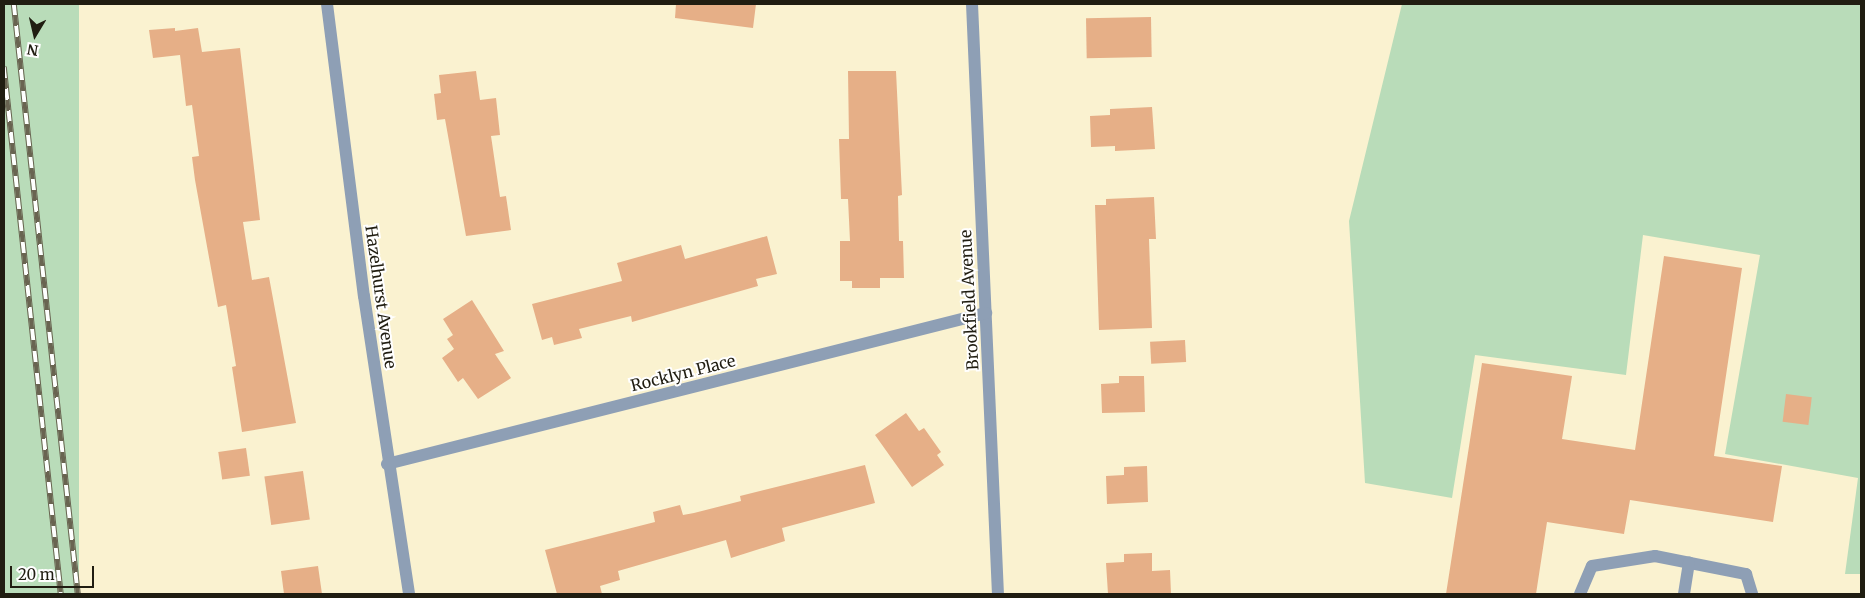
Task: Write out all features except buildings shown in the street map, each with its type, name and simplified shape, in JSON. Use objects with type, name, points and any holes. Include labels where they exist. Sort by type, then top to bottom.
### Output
[{"type":"street","name":"Hazelhurst Avenue","points":[[327,4],[387,464],[409,594]]},
{"type":"street","name":"Brookfield Avenue","points":[[972,4],[998,594]]},
{"type":"street","name":"Rocklyn Place","points":[[387,464],[986,313]]},
{"type":"street","points":[[1580,594],[1592,566],[1655,556],[1746,574],[1752,594]]},
{"type":"street","points":[[1684,594],[1689,562]]},
{"type":"green space","points":[[5,4],[79,4],[79,594],[5,594]]},
{"type":"green space","points":[[1402,4],[1861,4],[1861,574],[1845,574],[1858,478],[1725,454],[1760,255],[1643,235],[1626,375],[1475,355],[1452,498],[1365,483],[1349,221]]},
{"type":"railway","points":[[14,4],[78,594]]},
{"type":"railway","points":[[4,67],[61,594]]}]
